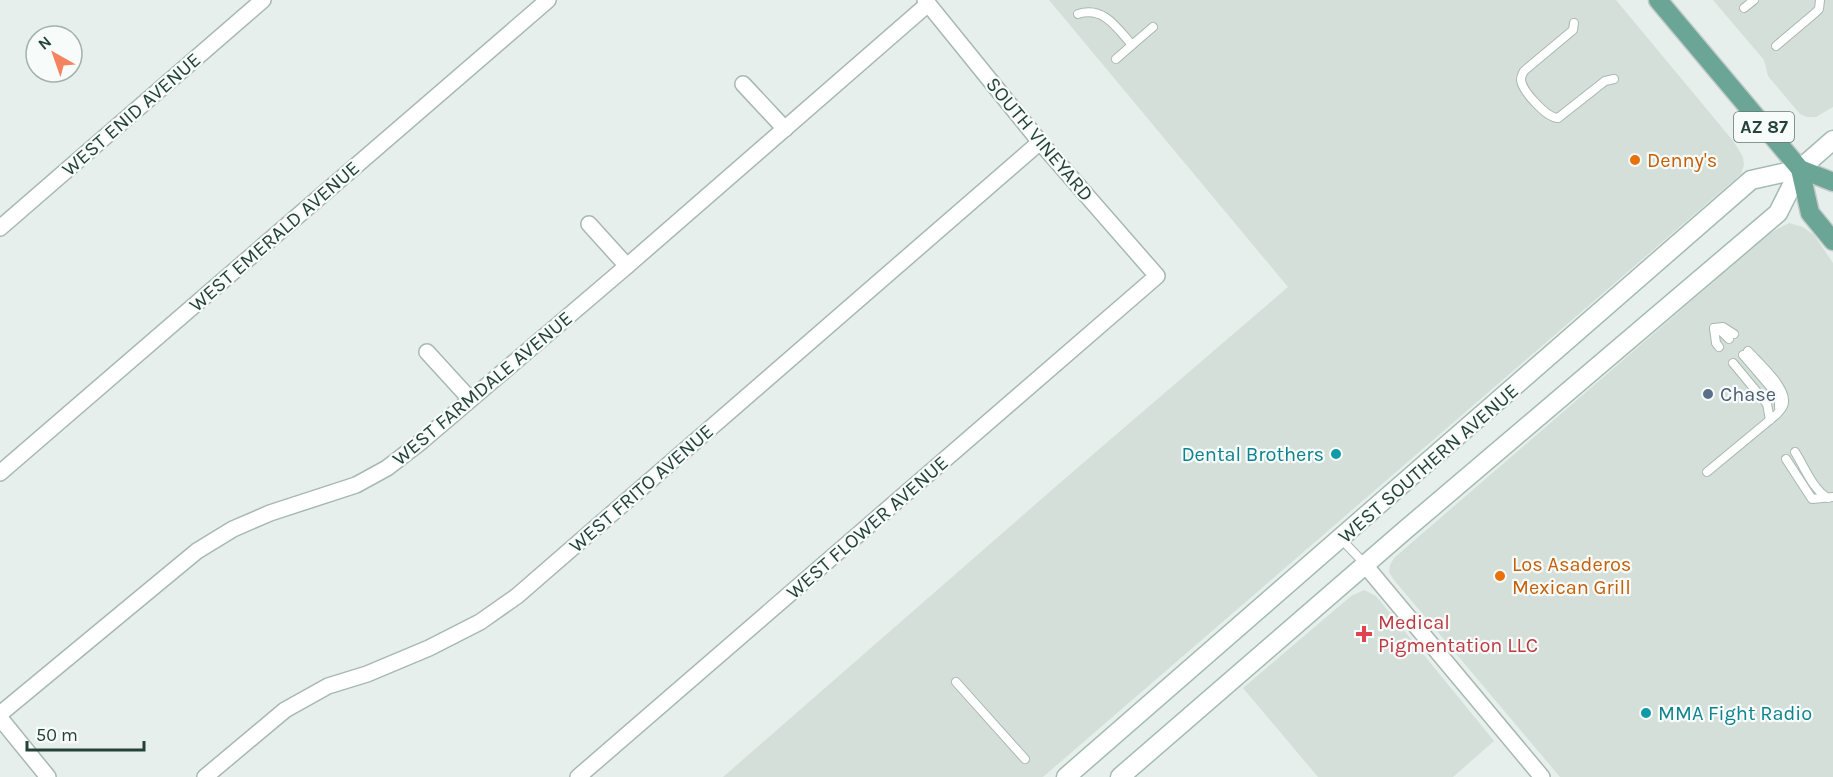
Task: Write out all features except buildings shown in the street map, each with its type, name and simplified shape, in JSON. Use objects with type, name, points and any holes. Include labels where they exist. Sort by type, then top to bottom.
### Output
[{"type":"main road","name":"AZ 87","points":[[1658,0],[1800,169],[1810,213],[1833,242]]},
{"type":"main road","name":"WEST SOUTHERN AVENUE","points":[[1120,777],[1778,213],[1800,169],[1833,140]]},
{"type":"main road","name":"AZ 87","points":[[1800,169],[1833,182]]},
{"type":"main road","name":"WEST SOUTHERN AVENUE","points":[[1066,777],[1751,180],[1800,169]]},
{"type":"street","name":"WEST ENID AVENUE","points":[[0,228],[263,0]]},
{"type":"street","name":"WEST EMERALD AVENUE","points":[[2,466],[548,0]]},
{"type":"street","name":"WEST FARMDALE AVENUE","points":[[0,716],[196,551],[233,529],[260,517],[356,485],[376,474],[422,441],[785,129],[927,2]]},
{"type":"street","name":"SOUTH VINEYARD","points":[[927,2],[1040,142],[1157,276]]},
{"type":"street","points":[[743,84],[785,129]]},
{"type":"street","name":"WEST FRITO AVENUE","points":[[205,777],[285,710],[328,686],[367,674],[429,648],[480,622],[517,596],[1040,142]]},
{"type":"street","points":[[589,224],[627,266]]},
{"type":"street","name":"WEST FLOWER AVENUE","points":[[578,777],[1157,276]]},
{"type":"street","points":[[427,352],[470,399]]},
{"type":"street","points":[[1365,565],[1542,777]]},
{"type":"street","points":[[0,716],[48,777]]},
{"type":"lane","points":[[1744,8],[1754,0]]},
{"type":"lane","points":[[1776,46],[1819,9],[1820,0]]},
{"type":"lane","points":[[1078,14],[1087,11],[1101,14],[1118,28],[1132,45]]},
{"type":"lane","points":[[1574,23],[1573,30],[1524,71],[1520,78],[1522,86],[1544,112],[1550,117],[1558,118],[1605,81],[1614,79]]},
{"type":"lane","points":[[1116,59],[1153,27]]},
{"type":"lane","points":[[1719,347],[1716,343],[1714,328],[1723,327],[1731,336]]},
{"type":"lane","points":[[1707,472],[1777,414],[1785,401],[1782,390],[1745,353]]},
{"type":"lane","points":[[1733,363],[1767,404],[1770,420]]},
{"type":"lane","points":[[1795,452],[1817,489],[1822,495],[1831,497]]},
{"type":"lane","points":[[1786,459],[1812,499],[1831,497]]},
{"type":"lane","points":[[1341,539],[1365,565]]},
{"type":"lane","points":[[956,682],[1025,759]]},
{"type":"shaded area","points":[[1049,0],[1616,0],[1734,142],[1743,157],[1744,165],[1741,174],[1043,777],[723,777],[1288,287]]},
{"type":"shaded area","points":[[1713,0],[1833,0],[1833,107],[1816,117],[1800,114],[1768,76],[1764,60]]},
{"type":"shaded area","points":[[1789,223],[1803,227],[1814,235],[1833,263],[1833,777],[1560,777],[1394,580],[1389,572],[1390,565],[1394,558],[1770,233]]},
{"type":"shaded area","points":[[1364,590],[1376,596],[1494,741],[1453,777],[1318,777],[1243,688],[1351,596]]},
{"type":"place","name":"Denny's","points":[[1635,160]]},
{"type":"place","name":"Chase","points":[[1708,394]]},
{"type":"place","name":"Dental Brothers","points":[[1336,454]]},
{"type":"place","name":"Los Asaderos Mexican Grill","points":[[1500,576]]},
{"type":"place","name":"Medical Pigmentation LLC","points":[[1364,634]]},
{"type":"place","name":"MMA Fight Radio","points":[[1646,713]]}]
